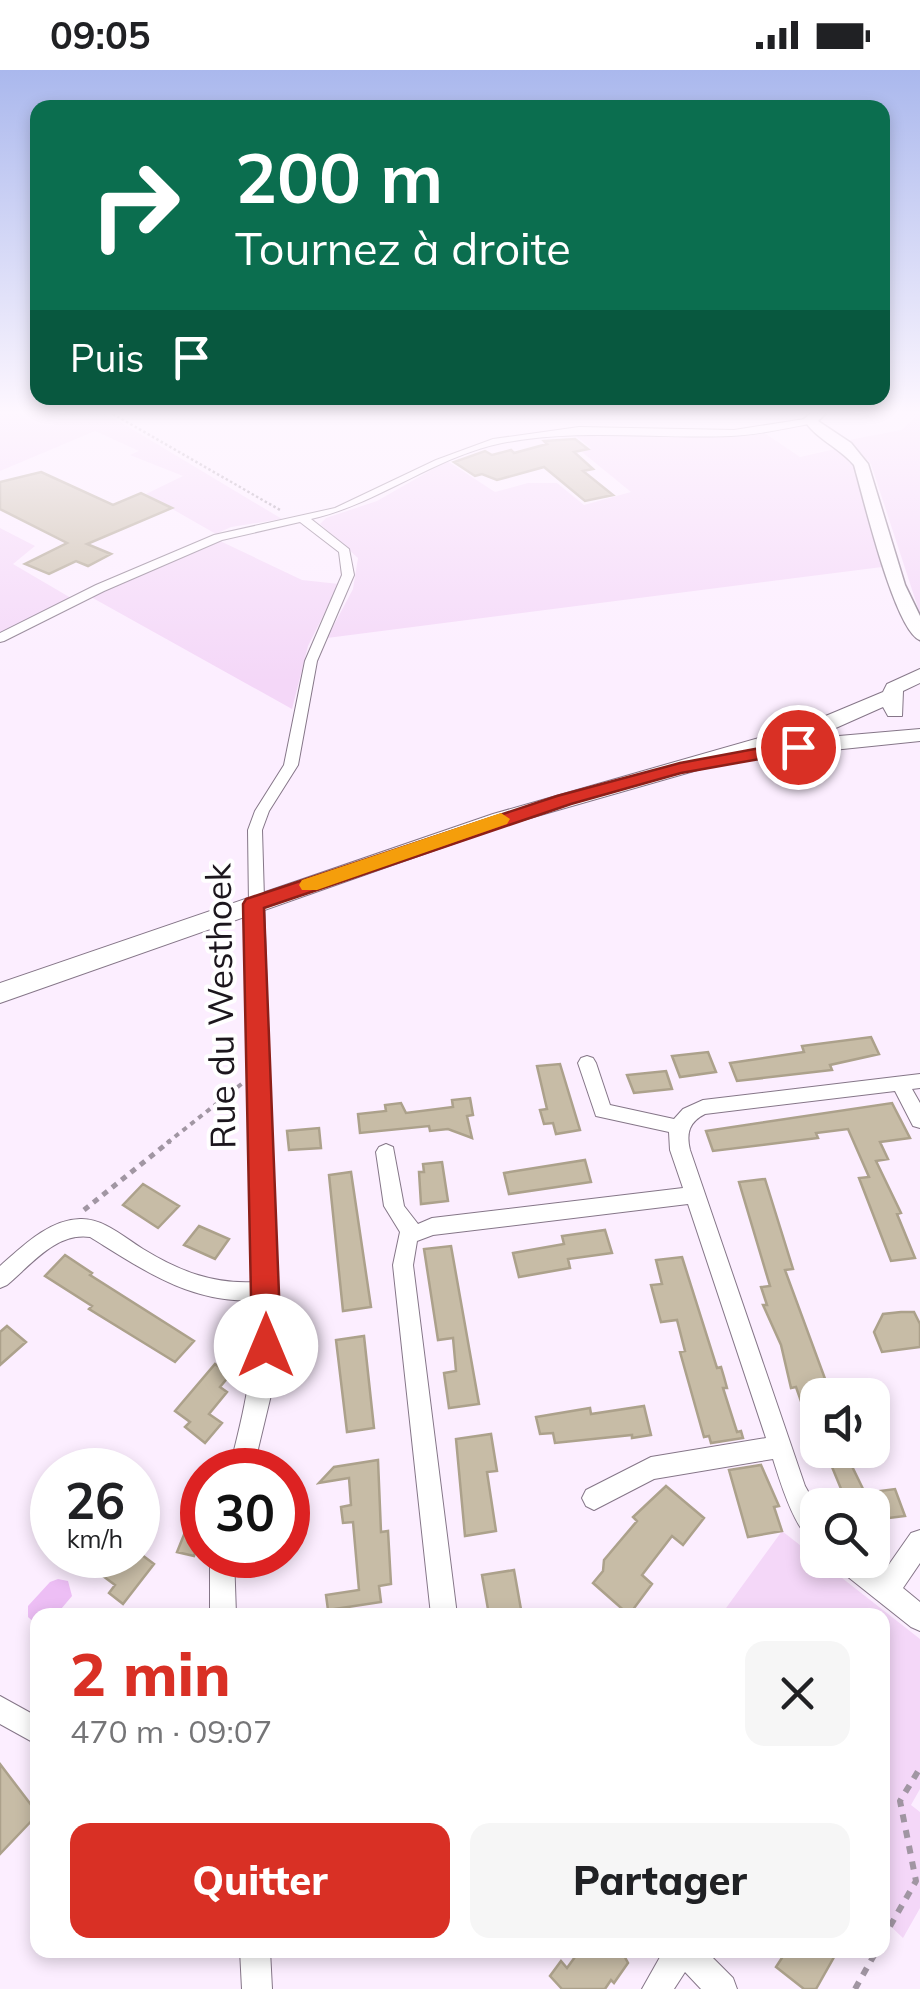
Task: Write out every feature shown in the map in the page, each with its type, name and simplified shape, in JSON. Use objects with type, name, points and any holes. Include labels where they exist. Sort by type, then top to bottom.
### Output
[{"type":"main road","points":[[0,993],[501,819],[827,725],[891,696],[902,681],[919,669]]},
{"type":"main road","points":[[891,696],[900,717],[920,733]]},
{"type":"main road","points":[[680,768],[833,742],[920,733]]},
{"type":"street","points":[[0,638],[194,546],[242,529],[297,520],[355,504]]},
{"type":"street","points":[[873,504],[894,577],[917,630],[919,669]]},
{"type":"street","name":"Rue du Westhoek","points":[[246,1448],[265,1364],[254,904],[256,824],[291,764],[310,660],[348,575],[345,551],[297,520]]},
{"type":"street","points":[[587,1063],[603,1111],[679,1127]]},
{"type":"street","points":[[800,1504],[695,1195],[678,1142],[679,1127],[686,1116],[702,1107],[910,1082],[920,1121]]},
{"type":"street","points":[[386,1152],[394,1211],[412,1232]]},
{"type":"street","points":[[443,1608],[403,1266],[405,1242],[412,1232],[695,1195]]},
{"type":"street","points":[[0,1278],[72,1226],[94,1228],[191,1286],[228,1293],[266,1290]]},
{"type":"street","points":[[594,1498],[651,1468],[780,1447]]},
{"type":"street","points":[[886,1591],[920,1542]]},
{"type":"street","points":[[222,1578],[223,1608]]},
{"type":"street","points":[[870,1578],[920,1618]]},
{"type":"street","points":[[0,1710],[30,1727]]},
{"type":"street","points":[[255,1958],[256,1989]]},
{"type":"street","points":[[657,1989],[677,1958]]},
{"type":"street","points":[[690,1958],[722,1989]]},
{"type":"path","points":[[267,504],[297,520]]},
{"type":"path","points":[[72,1226],[89,1205],[238,1084],[260,1079]]},
{"type":"path","points":[[890,1926],[916,1881],[900,1801],[920,1768]]},
{"type":"path","points":[[855,1989],[872,1958]]},
{"type":"shaded area","points":[[163,504],[256,504],[282,519],[231,527],[216,534]]},
{"type":"shaded area","points":[[369,504],[866,504],[882,567],[327,638],[353,589],[358,558],[320,524],[326,518]]},
{"type":"shaded area","points":[[884,504],[920,504],[920,614]]},
{"type":"shaded area","points":[[0,528],[35,546],[13,564],[71,598],[0,634]]},
{"type":"shaded area","points":[[220,541],[302,580],[339,584],[308,646],[292,709],[91,597]]},
{"type":"shaded area","points":[[782,1531],[800,1545],[800,1578],[842,1578],[880,1608],[726,1608]]},
{"type":"shaded area","points":[[68,1581],[72,1596],[62,1608],[30,1608],[30,1619],[28,1606],[50,1582]]},
{"type":"shaded area","points":[[890,1616],[920,1639],[920,1789],[911,1805],[920,1812],[920,1908],[903,1938],[890,1926]]},
{"type":"building","points":[[0,504],[163,504],[172,508],[87,544],[111,554],[88,566],[76,561],[49,574],[25,564],[67,543],[0,509]]},
{"type":"building","points":[[871,1037],[879,1054],[830,1065],[832,1070],[737,1081],[730,1063],[804,1052],[802,1046]]},
{"type":"building","points":[[708,1052],[716,1072],[680,1077],[672,1056]]},
{"type":"building","points":[[560,1064],[580,1130],[556,1134],[553,1123],[544,1124],[540,1110],[547,1109],[537,1066]]},
{"type":"building","points":[[666,1071],[672,1089],[634,1093],[627,1075]]},
{"type":"building","points":[[470,1098],[473,1115],[467,1116],[472,1138],[448,1129],[430,1131],[429,1126],[360,1133],[358,1114],[386,1111],[385,1105],[401,1103],[406,1113],[453,1107],[452,1100]]},
{"type":"building","points":[[892,1103],[910,1138],[880,1142],[888,1159],[876,1161],[901,1213],[897,1214],[915,1258],[891,1261],[859,1178],[869,1177],[848,1129],[816,1133],[818,1138],[713,1151],[706,1131]]},
{"type":"building","points":[[319,1128],[321,1148],[289,1150],[287,1131]]},
{"type":"building","points":[[585,1160],[591,1182],[509,1194],[504,1173]]},
{"type":"building","points":[[442,1162],[448,1201],[421,1204],[419,1172],[424,1172],[423,1164]]},
{"type":"building","points":[[351,1172],[371,1307],[343,1311],[329,1175]]},
{"type":"building","points":[[765,1179],[793,1269],[785,1270],[825,1378],[800,1378],[800,1398],[796,1387],[791,1388],[781,1345],[763,1305],[767,1305],[761,1287],[770,1286],[739,1182]]},
{"type":"building","points":[[143,1184],[179,1206],[158,1228],[123,1205]]},
{"type":"building","points":[[199,1226],[229,1239],[215,1259],[184,1245]]},
{"type":"building","points":[[605,1230],[612,1253],[568,1259],[570,1268],[519,1277],[513,1253],[564,1244],[562,1236]]},
{"type":"building","points":[[451,1246],[479,1404],[449,1408],[444,1373],[456,1371],[453,1338],[438,1340],[424,1249]]},
{"type":"building","points":[[65,1255],[194,1341],[175,1362],[89,1309],[92,1306],[45,1276]]},
{"type":"building","points":[[682,1257],[717,1368],[721,1367],[727,1388],[723,1388],[737,1432],[741,1431],[743,1438],[711,1443],[709,1436],[704,1437],[680,1352],[685,1351],[677,1320],[661,1322],[651,1285],[662,1284],[656,1260]]},
{"type":"building","points":[[914,1312],[920,1324],[920,1347],[882,1352],[874,1332],[883,1314]]},
{"type":"building","points":[[7,1326],[26,1342],[0,1365],[0,1332]]},
{"type":"building","points":[[364,1336],[374,1428],[347,1432],[336,1340]]},
{"type":"building","points":[[215,1364],[230,1375],[220,1387],[227,1392],[209,1414],[222,1423],[205,1443],[185,1427],[190,1422],[175,1411]]},
{"type":"building","points":[[644,1406],[651,1435],[632,1438],[555,1443],[553,1433],[540,1434],[536,1417],[590,1408],[591,1414]]},
{"type":"building","points":[[491,1434],[497,1471],[487,1472],[496,1531],[465,1536],[456,1439]]},
{"type":"building","points":[[378,1460],[381,1532],[388,1531],[391,1584],[379,1586],[381,1602],[328,1608],[326,1595],[359,1590],[353,1522],[343,1523],[341,1507],[351,1505],[349,1478],[319,1483],[334,1467]]},
{"type":"building","points":[[761,1465],[779,1506],[774,1507],[782,1531],[748,1537],[729,1470]]},
{"type":"building","points":[[832,1468],[853,1468],[863,1488],[841,1488]]},
{"type":"building","points":[[666,1486],[704,1518],[683,1545],[672,1536],[642,1575],[652,1584],[634,1608],[621,1608],[593,1583],[603,1571],[604,1560],[637,1521],[633,1517]]},
{"type":"building","points":[[895,1489],[905,1516],[890,1518],[890,1490]]},
{"type":"building","points":[[514,1570],[521,1608],[488,1608],[482,1575]]},
{"type":"building","points":[[106,1578],[143,1578],[123,1604],[109,1593],[115,1585]]},
{"type":"building","points":[[0,1764],[30,1803],[30,1822],[0,1854]]},
{"type":"building","points":[[574,1958],[625,1958],[628,1963],[605,1989],[562,1989],[550,1976],[561,1961],[567,1968]]},
{"type":"building","points":[[782,1958],[833,1958],[816,1989],[804,1989],[776,1967]]},
{"type":"slow traffic","points":[[310,885],[501,819]]},
{"type":"route","points":[[266,1346],[254,904],[564,800],[680,768],[798,747]]}]
